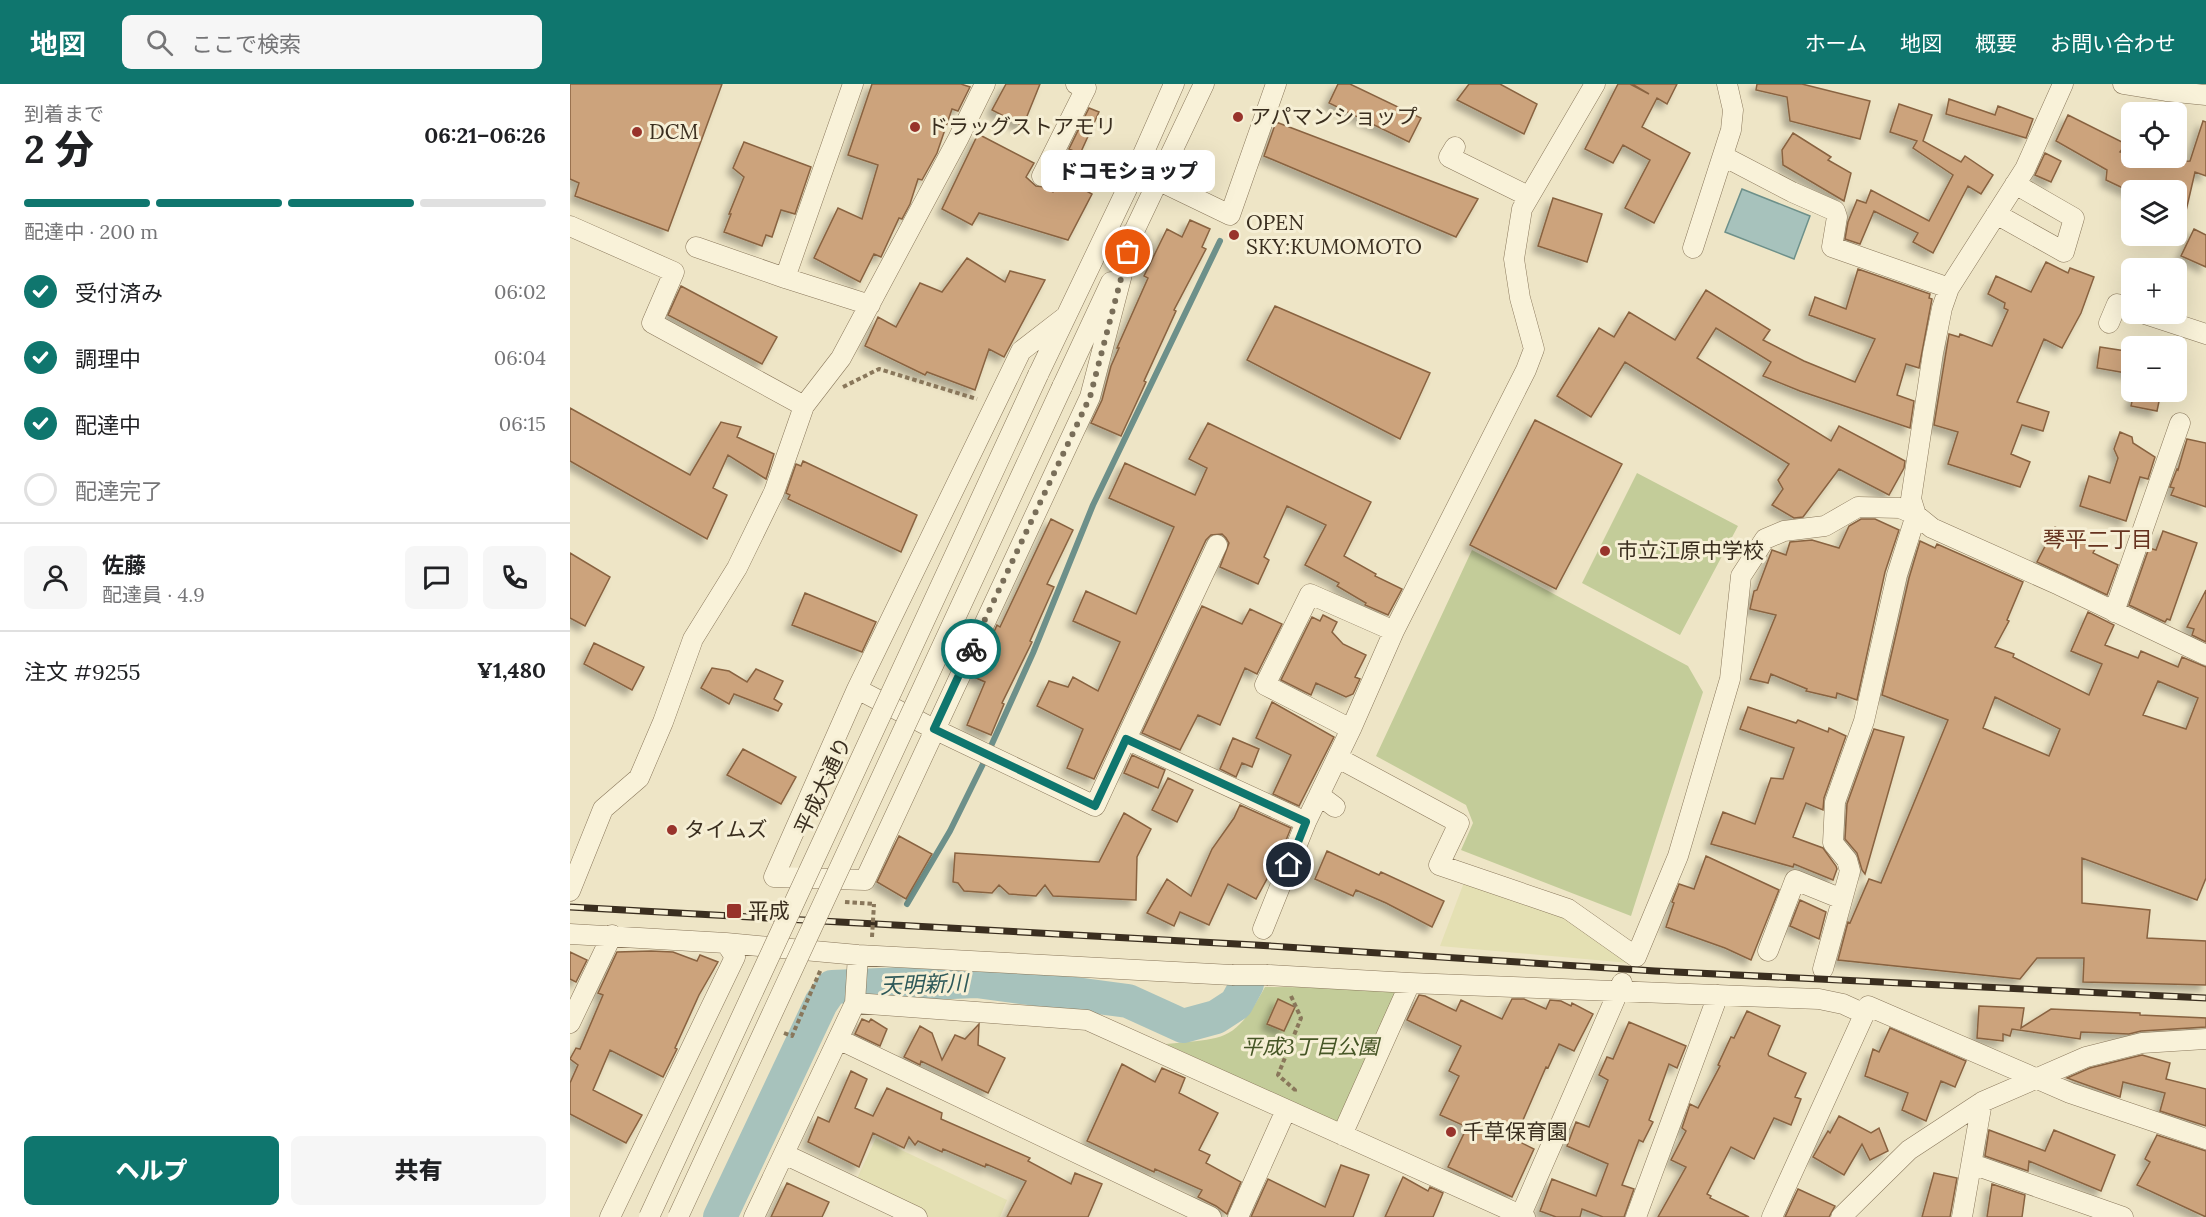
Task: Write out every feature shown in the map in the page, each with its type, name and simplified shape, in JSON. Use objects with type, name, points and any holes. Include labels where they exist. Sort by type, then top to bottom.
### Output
[{"type":"street","points":[[785,278],[853,84]]},
{"type":"street","points":[[570,891],[603,810],[639,778],[663,722],[693,639],[737,568],[774,492],[804,406],[841,358],[985,84]]},
{"type":"street","points":[[1042,176],[1086,88],[1076,84]]},
{"type":"street","name":"平成大通り","points":[[650,1217],[1174,84]]},
{"type":"street","points":[[678,1217],[1133,232],[1204,84]]},
{"type":"street","points":[[1136,170],[1230,215],[1276,84]]},
{"type":"street","points":[[1263,929],[1296,871],[1306,822],[1327,801],[1338,758],[1394,631],[1526,370],[1534,349],[1514,259],[1521,209],[1595,84]]},
{"type":"street","points":[[1693,248],[1731,130],[1733,110],[1727,84]]},
{"type":"street","points":[[1823,969],[1850,871],[1847,860],[1833,843],[1835,802],[1864,721],[1898,575],[1916,515],[1911,499],[1942,308],[1949,288],[2025,169],[2063,84]]},
{"type":"street","points":[[2123,84],[2206,95]]},
{"type":"street","points":[[1455,147],[1449,157],[1528,196]]},
{"type":"street","points":[[1723,156],[1792,192],[1835,211],[1837,217],[1832,247],[1949,288]]},
{"type":"street","points":[[1996,214],[2064,252],[2074,218],[2015,184]]},
{"type":"street","points":[[570,226],[674,272],[652,323],[804,406]]},
{"type":"street","points":[[1065,316],[1021,351],[857,689],[774,877],[865,880],[1090,397],[1133,232]]},
{"type":"street","points":[[696,247],[870,305]]},
{"type":"street","points":[[2109,323],[2117,304],[2121,305]]},
{"type":"street","points":[[2176,324],[2206,334]]},
{"type":"street","points":[[2114,612],[2180,423]]},
{"type":"street","points":[[1338,758],[1459,823],[1439,865],[1568,909],[1636,957],[1678,856],[1730,679],[1741,576],[1765,538],[1784,531],[1825,526],[1858,507],[1900,508],[1916,515],[1932,528],[2060,585],[2206,656]]},
{"type":"street","points":[[857,689],[934,729],[1095,806],[1217,545]]},
{"type":"street","points":[[1352,729],[1265,685],[1310,594],[1394,631]]},
{"type":"street","points":[[1126,739],[1306,822]]},
{"type":"street","points":[[1768,951],[1795,880],[1842,899]]},
{"type":"street","points":[[570,934],[737,940],[858,955],[1232,975],[1410,983],[1620,987],[1719,995],[1819,999],[1843,1004],[1865,1014]]},
{"type":"street","points":[[570,1023],[612,935]]},
{"type":"street","points":[[609,1217],[735,957],[737,940]]},
{"type":"street","points":[[754,1217],[855,1003],[858,955]]},
{"type":"street","points":[[1342,1135],[1410,983]]},
{"type":"street","points":[[855,1003],[1086,1020],[1522,1216],[1620,987]]},
{"type":"street","points":[[1636,1217],[1719,995]]},
{"type":"street","points":[[1772,1217],[1868,1006],[2070,1093],[2206,1139]]},
{"type":"street","points":[[838,1039],[1210,1217]]},
{"type":"street","points":[[1841,1217],[1910,1150],[1982,1101],[2086,1057],[2157,1042],[2206,1039]]},
{"type":"street","points":[[1962,1217],[1982,1101]]},
{"type":"street","points":[[1238,1217],[1286,1110]]},
{"type":"street","points":[[784,1154],[917,1217]]},
{"type":"street","points":[[1972,1164],[2123,1217]]},
{"type":"path","points":[[839,389],[879,369],[995,405]]},
{"type":"path","points":[[835,902],[874,904],[872,938]]},
{"type":"path","points":[[784,1030],[783,1032],[792,1036],[822,971]]},
{"type":"path","points":[[1288,987],[1301,1018],[1278,1075],[1295,1090]]},
{"type":"shaded area","points":[[1473,884],[1566,915],[1629,963],[1440,946],[1463,885]]},
{"type":"shaded area","points":[[876,1138],[1007,1200],[1000,1217],[917,1217],[853,1187]]},
{"type":"green space","points":[[1637,473],[1738,526],[1680,635],[1582,583]]},
{"type":"green space","points":[[1472,550],[1688,666],[1703,692],[1631,916],[1461,850],[1473,823],[1466,805],[1376,756]]},
{"type":"green space","name":"平成3丁目公園","points":[[1265,987],[1395,988],[1399,996],[1339,1124],[1166,1044],[1215,1038],[1226,1034],[1245,1019]]},
{"type":"water","points":[[1742,189],[1810,216],[1794,259],[1725,232]]},
{"type":"building","name":"DCM","points":[[570,84],[722,84],[668,231],[575,196],[579,183],[570,179]]},
{"type":"building","points":[[872,84],[961,84],[970,87],[958,111],[952,109],[937,153],[922,180],[918,179],[910,204],[902,219],[899,218],[881,257],[874,254],[860,282],[814,258],[838,208],[862,219],[878,165],[848,155]]},
{"type":"building","points":[[1006,84],[1040,84],[1023,126],[992,110]]},
{"type":"building","points":[[1338,84],[1350,84],[1421,118],[1409,142],[1329,103]]},
{"type":"building","points":[[1469,84],[1500,84],[1537,104],[1524,134],[1457,100]]},
{"type":"building","points":[[1618,84],[1630,84],[1649,94],[1632,84],[1677,84],[1667,104],[1657,98],[1642,127],[1690,153],[1654,223],[1625,208],[1650,160],[1623,145],[1613,163],[1585,149]]},
{"type":"building","points":[[1757,84],[1802,84],[1870,101],[1860,139],[1790,121],[1787,97],[1756,90]]},
{"type":"building","points":[[1949,99],[1995,115],[1998,106],[2033,119],[2026,138],[1946,114]]},
{"type":"building","points":[[1899,104],[1932,115],[1923,141],[1961,162],[1965,156],[1993,175],[1981,194],[1968,186],[1933,253],[1913,242],[1918,233],[1874,211],[1860,244],[1845,239],[1848,222],[1857,200],[1866,203],[1871,190],[1929,221],[1953,175],[1913,148],[1917,141],[1890,132]]},
{"type":"building","points":[[1089,108],[1099,112],[1080,154],[1069,149]]},
{"type":"building","points":[[2068,115],[2121,142],[2121,168],[2187,168],[2187,161],[2190,161],[2203,121],[2206,122],[2206,176],[2195,172],[2187,207],[2187,180],[2121,180],[2121,187],[2106,180],[2107,170],[2056,141]]},
{"type":"building","points":[[1276,122],[1478,199],[1456,237],[1264,156]]},
{"type":"building","points":[[1793,133],[1831,157],[1828,160],[1851,173],[1844,201],[1783,165],[1782,150]]},
{"type":"building","points":[[978,134],[1034,163],[1026,177],[1036,186],[1045,187],[1053,192],[1061,177],[1092,194],[1068,240],[979,213],[972,225],[942,209]]},
{"type":"building","points":[[744,142],[811,167],[795,214],[781,210],[772,237],[766,235],[762,246],[724,232],[744,177],[733,168]]},
{"type":"building","points":[[2045,153],[2061,161],[2051,182],[2035,175]]},
{"type":"building","points":[[1553,198],[1602,214],[1587,262],[1538,246]]},
{"type":"building","points":[[1190,220],[1210,229],[1202,247],[1206,249],[1174,310],[1176,311],[1121,436],[1091,423],[1102,400],[1111,366],[1119,348],[1117,348],[1148,278],[1144,276],[1167,229],[1182,237]]},
{"type":"building","points":[[2194,229],[2206,235],[2206,267],[2181,256]]},
{"type":"building","points":[[967,258],[1005,282],[1010,271],[1045,280],[1004,357],[989,349],[975,390],[927,372],[925,375],[865,346],[878,317],[896,327],[920,283],[942,292]]},
{"type":"building","points":[[2046,262],[2068,273],[2070,268],[2094,277],[2081,313],[2062,348],[2044,339],[2017,402],[2049,412],[2043,431],[2022,425],[2011,454],[2030,462],[2020,487],[1948,464],[1958,432],[1934,425],[1949,334],[1959,337],[1960,334],[1992,346],[2008,310],[2004,308],[2005,303],[1988,294],[1996,276],[2031,292]]},
{"type":"building","points":[[1858,269],[1930,294],[1929,298],[1932,299],[1919,368],[1906,364],[1897,395],[1914,401],[1910,428],[1800,391],[1763,376],[1771,362],[1716,328],[1697,358],[1831,441],[1839,426],[1905,461],[1904,468],[1889,495],[1839,469],[1803,517],[1794,518],[1772,505],[1783,489],[1778,480],[1789,464],[1625,362],[1591,417],[1557,396],[1599,328],[1614,337],[1629,312],[1675,340],[1706,290],[1770,330],[1763,340],[1804,361],[1855,382],[1875,339],[1809,315],[1815,297],[1846,309]]},
{"type":"building","points":[[681,286],[777,337],[762,364],[668,315]]},
{"type":"building","points":[[1275,306],[1430,373],[1400,439],[1247,360]]},
{"type":"building","points":[[2100,347],[2121,350],[2121,372],[2097,368]]},
{"type":"building","points":[[2132,402],[2159,402],[2157,411],[2131,406]]},
{"type":"building","points":[[570,408],[690,475],[721,422],[741,427],[737,437],[774,454],[766,479],[728,455],[713,488],[727,495],[707,539],[570,461]]},
{"type":"building","points":[[1535,420],[1622,464],[1556,589],[1470,545]]},
{"type":"building","points":[[1208,423],[1371,502],[1344,556],[1376,574],[1375,576],[1402,589],[1388,615],[1365,605],[1366,603],[1337,586],[1339,583],[1305,565],[1326,525],[1287,506],[1264,557],[1269,560],[1258,584],[1220,567],[1229,543],[1222,534],[1211,535],[1206,540],[1094,779],[1067,768],[1083,729],[1037,706],[1049,681],[1068,687],[1073,677],[1098,691],[1120,642],[1073,621],[1086,591],[1136,614],[1174,527],[1109,498],[1125,463],[1195,495],[1207,468],[1189,459]]},
{"type":"building","points":[[2120,432],[2132,437],[2133,443],[2155,457],[2148,479],[2140,477],[2126,521],[2080,506],[2089,476],[2110,483],[2118,458],[2114,449]]},
{"type":"building","points":[[2187,439],[2206,443],[2206,507],[2171,495],[2174,488],[2170,487],[2178,470]]},
{"type":"building","points":[[803,461],[917,515],[901,552],[788,499],[790,495],[786,493],[796,464],[801,466]]},
{"type":"building","points":[[1051,519],[1073,530],[1047,584],[1054,587],[1030,641],[1032,642],[1002,703],[1004,704],[991,735],[967,725],[985,682],[974,677],[997,625],[1000,627]]},
{"type":"building","points":[[1861,519],[1875,519],[1899,530],[1885,572],[1857,700],[1837,693],[1836,698],[1806,691],[1807,689],[1771,674],[1768,683],[1750,679],[1776,615],[1750,609],[1754,591],[1757,590],[1772,550],[1786,555],[1790,542],[1812,540],[1839,548],[1849,526]]},
{"type":"building","points":[[2055,527],[2095,549],[2093,553],[2118,565],[2107,595],[2037,562]]},
{"type":"building","points":[[2163,531],[2197,543],[2170,620],[2167,619],[2165,622],[2129,605],[2149,548],[2156,550]]},
{"type":"building","points":[[1920,541],[1935,548],[1937,544],[2023,582],[2007,620],[2009,621],[1995,647],[2014,654],[2013,657],[2089,695],[2102,664],[2071,651],[2088,612],[2114,625],[2105,645],[2138,658],[2141,651],[2178,667],[2182,657],[2206,667],[2206,878],[2197,900],[2082,858],[2082,903],[2150,910],[2147,938],[2206,941],[2206,985],[2083,982],[2084,958],[2037,958],[2020,979],[1838,960],[1848,922],[1850,923],[1869,879],[1881,883],[1948,720],[1882,695],[1909,578]],"holes":[[[2158,681],[2198,698],[2186,729],[2143,715]],[[1995,697],[2060,729],[2049,756],[1983,728]]]},
{"type":"building","points":[[570,553],[610,577],[585,626],[570,618]]},
{"type":"building","points":[[2206,590],[2206,642],[2192,635],[2194,629],[2187,627]]},
{"type":"building","points":[[805,593],[876,622],[862,652],[792,625]]},
{"type":"building","points":[[1202,606],[1242,624],[1250,609],[1282,624],[1257,674],[1245,668],[1220,725],[1198,715],[1180,750],[1142,733]]},
{"type":"building","points":[[1323,615],[1337,622],[1332,632],[1343,644],[1366,655],[1355,677],[1360,679],[1353,694],[1346,697],[1316,683],[1311,695],[1281,680],[1312,617],[1320,621]]},
{"type":"building","points":[[594,643],[644,667],[632,690],[584,664]]},
{"type":"building","points":[[712,668],[729,671],[747,682],[756,669],[783,681],[774,699],[782,704],[778,711],[734,694],[729,704],[701,688]]},
{"type":"building","points":[[1272,702],[1334,737],[1299,806],[1273,794],[1291,755],[1256,738]]},
{"type":"building","points":[[1748,707],[1796,723],[1798,720],[1828,732],[1829,728],[1846,736],[1824,798],[1823,810],[1806,803],[1793,837],[1823,848],[1837,869],[1833,880],[1794,864],[1793,867],[1711,844],[1723,812],[1755,824],[1771,778],[1783,779],[1794,748],[1740,729]]},
{"type":"building","points":[[1874,729],[1904,737],[1865,874],[1857,853],[1845,839],[1847,804]]},
{"type":"building","points":[[1233,738],[1259,749],[1252,767],[1242,763],[1236,777],[1220,769]]},
{"type":"building","points":[[743,749],[796,777],[781,804],[727,775]]},
{"type":"building","points":[[1132,755],[1165,770],[1158,788],[1124,773]]},
{"type":"building","points":[[1168,778],[1193,790],[1177,822],[1152,810]]},
{"type":"building","points":[[1240,805],[1291,828],[1280,855],[1256,899],[1228,884],[1209,925],[1180,912],[1174,926],[1147,913],[1167,879],[1191,896],[1212,849],[1234,818]]},
{"type":"building","points":[[1124,813],[1151,829],[1137,857],[1136,900],[1053,896],[1045,885],[1036,896],[1009,894],[999,885],[992,893],[964,891],[958,883],[953,882],[955,853],[1099,862]]},
{"type":"building","points":[[899,836],[932,854],[906,899],[877,882]]},
{"type":"building","points":[[1327,851],[1379,875],[1381,872],[1444,901],[1432,927],[1356,890],[1353,896],[1315,879]]},
{"type":"building","points":[[1706,856],[1779,890],[1751,960],[1666,927],[1679,884],[1694,889]]},
{"type":"building","points":[[1800,900],[1826,912],[1819,939],[1790,926]]},
{"type":"building","points":[[570,952],[587,960],[576,982],[570,979]]},
{"type":"building","points":[[617,952],[673,952],[697,961],[700,955],[718,962],[699,995],[663,1077],[610,1050],[593,1090],[642,1115],[626,1143],[570,1114],[570,1083],[578,1065],[570,1059],[576,1048],[580,1049],[603,995],[598,993]]},
{"type":"building","points":[[1419,995],[1456,1011],[1461,1000],[1502,1019],[1512,999],[1524,999],[1546,1009],[1550,1000],[1561,1001],[1571,1006],[1572,1003],[1593,1014],[1574,1051],[1559,1044],[1548,1068],[1546,1067],[1520,1127],[1524,1128],[1518,1141],[1534,1149],[1512,1197],[1448,1167],[1467,1127],[1440,1115],[1459,1076],[1449,1071],[1461,1046],[1407,1020]]},
{"type":"building","points":[[1278,999],[1295,1007],[1284,1031],[1267,1024]]},
{"type":"building","points":[[1979,1006],[2024,1008],[2021,1028],[2051,1009],[2206,1018],[2206,1027],[2141,1031],[2129,1034],[2081,1032],[2080,1039],[2012,1029],[2010,1036],[2003,1034],[2003,1041],[1977,1038]]},
{"type":"building","points":[[1747,1011],[1780,1026],[1769,1056],[1806,1073],[1795,1097],[1801,1099],[1791,1125],[1774,1118],[1754,1159],[1731,1147],[1707,1194],[1711,1196],[1710,1198],[1749,1217],[1658,1217],[1686,1167],[1671,1160],[1686,1131],[1682,1128],[1690,1104],[1698,1108],[1720,1066],[1718,1065],[1731,1037],[1734,1038]]},
{"type":"building","points":[[862,1019],[869,1022],[871,1019],[887,1029],[880,1046],[855,1034]]},
{"type":"building","points":[[1629,1022],[1686,1046],[1677,1068],[1669,1064],[1649,1120],[1653,1122],[1643,1142],[1639,1140],[1622,1185],[1634,1189],[1624,1217],[1603,1217],[1582,1209],[1580,1217],[1556,1217],[1540,1211],[1552,1179],[1596,1196],[1608,1164],[1567,1146],[1576,1122],[1589,1127],[1608,1080],[1599,1075],[1607,1057],[1613,1059]]},
{"type":"building","points":[[979,1024],[978,1045],[1005,1058],[988,1093],[921,1061],[920,1065],[904,1057],[920,1026],[932,1033],[942,1060],[955,1035],[965,1039]]},
{"type":"building","points":[[1890,1028],[1966,1061],[1955,1087],[1941,1081],[1926,1121],[1902,1110],[1908,1093],[1865,1076],[1873,1049],[1879,1052]]},
{"type":"building","points":[[2142,1055],[2170,1063],[2166,1079],[2206,1089],[2206,1126],[2160,1111],[2165,1093],[2123,1082],[2120,1097],[2067,1078],[2090,1068]]},
{"type":"building","points":[[1122,1064],[1155,1082],[1162,1068],[1185,1078],[1179,1093],[1218,1113],[1199,1150],[1210,1155],[1206,1163],[1241,1182],[1227,1214],[1198,1197],[1202,1190],[1155,1169],[1154,1172],[1087,1141]]},
{"type":"building","points":[[851,1071],[867,1079],[855,1108],[873,1116],[887,1088],[942,1113],[941,1119],[1030,1158],[1028,1161],[1071,1184],[1075,1173],[1102,1184],[1088,1217],[1007,1217],[1026,1181],[943,1149],[942,1152],[918,1141],[915,1145],[909,1137],[904,1148],[873,1133],[859,1167],[808,1142],[818,1117],[829,1122]]},
{"type":"building","points":[[1839,1116],[1871,1133],[1879,1128],[1888,1151],[1870,1160],[1862,1144],[1844,1175],[1813,1157]]},
{"type":"building","points":[[1989,1130],[2045,1151],[2054,1130],[2115,1155],[2101,1191],[2029,1161],[2028,1171],[1985,1156]]},
{"type":"building","points":[[2157,1135],[2206,1151],[2206,1217],[2137,1185],[2150,1162],[2145,1159]]},
{"type":"building","points":[[1341,1165],[1369,1175],[1353,1217],[1251,1217],[1268,1179],[1325,1207]]},
{"type":"building","points":[[1934,1173],[1957,1178],[1950,1217],[1922,1217]]},
{"type":"building","points":[[1403,1177],[1428,1191],[1430,1187],[1443,1193],[1433,1217],[1385,1217]]},
{"type":"building","points":[[787,1183],[829,1202],[822,1217],[771,1217]]},
{"type":"building","points":[[1992,1184],[2025,1195],[2022,1217],[1987,1217]]},
{"type":"building","points":[[1798,1189],[1835,1206],[1829,1217],[1785,1217]]},
{"type":"waterway","points":[[991,746],[1033,653],[1093,505],[1220,241]]},
{"type":"waterway","points":[[907,904],[950,831],[983,764]]},
{"type":"waterway","name":"天明新川","points":[[720,1217],[821,1003],[832,987],[976,981],[1128,1001],[1183,1026],[1216,1017],[1236,1004],[1247,984]]},
{"type":"railway","points":[[570,907],[1255,945],[1655,971],[2206,998]]},
{"type":"way so far","points":[[971,649],[1090,397],[1128,252]]},
{"type":"place","name":"アパマンショップ","points":[[1238,117]]},
{"type":"place","name":"ドラッグストアモリ","points":[[915,127]]},
{"type":"place","name":"DCM","points":[[637,132]]},
{"type":"place","name":"OPEN SKY:KUMOMOTO","points":[[1234,235]]},
{"type":"place","name":"ドコモショップ","points":[[1128,252]]},
{"type":"place","name":"市立江原中学校","points":[[1605,551]]},
{"type":"place","name":"タイムズ","points":[[672,830]]},
{"type":"place","name":"平成","points":[[734,911]]},
{"type":"place","name":"千草保育園","points":[[1451,1132]]},
{"type":"district","name":"琴平二丁目","points":[[2098,539]]},
{"type":"route","points":[[971,649],[934,729],[1095,806],[1126,739],[1306,822],[1289,865]]}]
